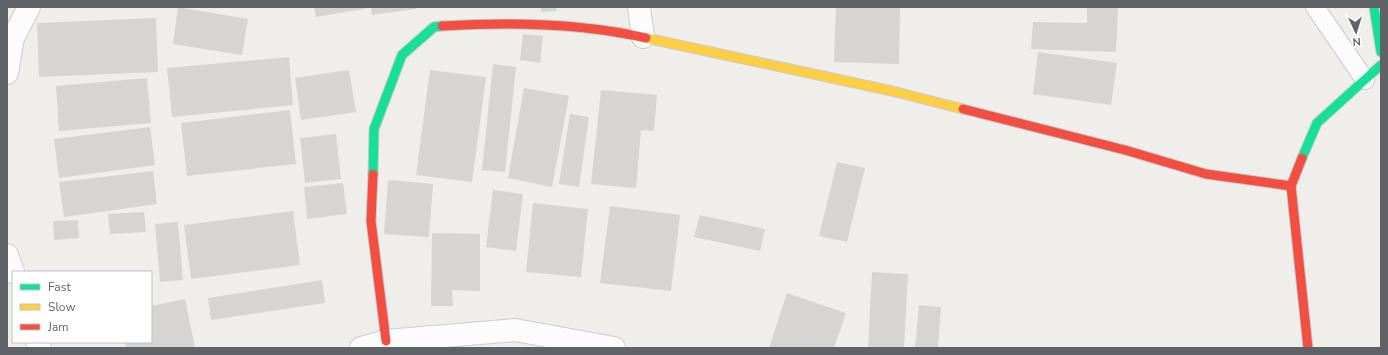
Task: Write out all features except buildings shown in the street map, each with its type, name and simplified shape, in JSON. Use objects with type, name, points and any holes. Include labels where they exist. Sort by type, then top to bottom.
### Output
[{"type":"main road","points":[[1374,7],[1381,52]]},
{"type":"main road","points":[[386,341],[371,221],[374,129],[402,55],[434,27],[494,23],[579,28],[643,37],[892,91],[1125,150],[1206,174],[1291,186]]},
{"type":"main road","points":[[1308,348],[1291,186],[1317,123],[1381,65]]},
{"type":"street","points":[[7,73],[13,38],[29,7]]},
{"type":"street","points":[[639,7],[643,37]]},
{"type":"street","points":[[7,255],[13,271]]},
{"type":"street","points":[[361,348],[386,341],[515,330],[614,348]]},
{"type":"lane","points":[[1315,7],[1365,80]]},
{"type":"traffic: fast","points":[[1374,7],[1381,52]]},
{"type":"traffic: fast","points":[[373,174],[374,129],[402,55],[434,27],[442,26]]},
{"type":"traffic: fast","points":[[1302,158],[1317,123],[1381,65]]},
{"type":"traffic: slow","points":[[646,38],[892,91],[963,109]]},
{"type":"traffic: jam","points":[[442,26],[493,24],[545,25],[596,29],[646,38]]},
{"type":"traffic: jam","points":[[963,109],[1125,150],[1206,174],[1291,186]]},
{"type":"traffic: jam","points":[[1302,158],[1291,186],[1308,348]]},
{"type":"traffic: jam","points":[[373,174],[371,221],[386,341]]}]
